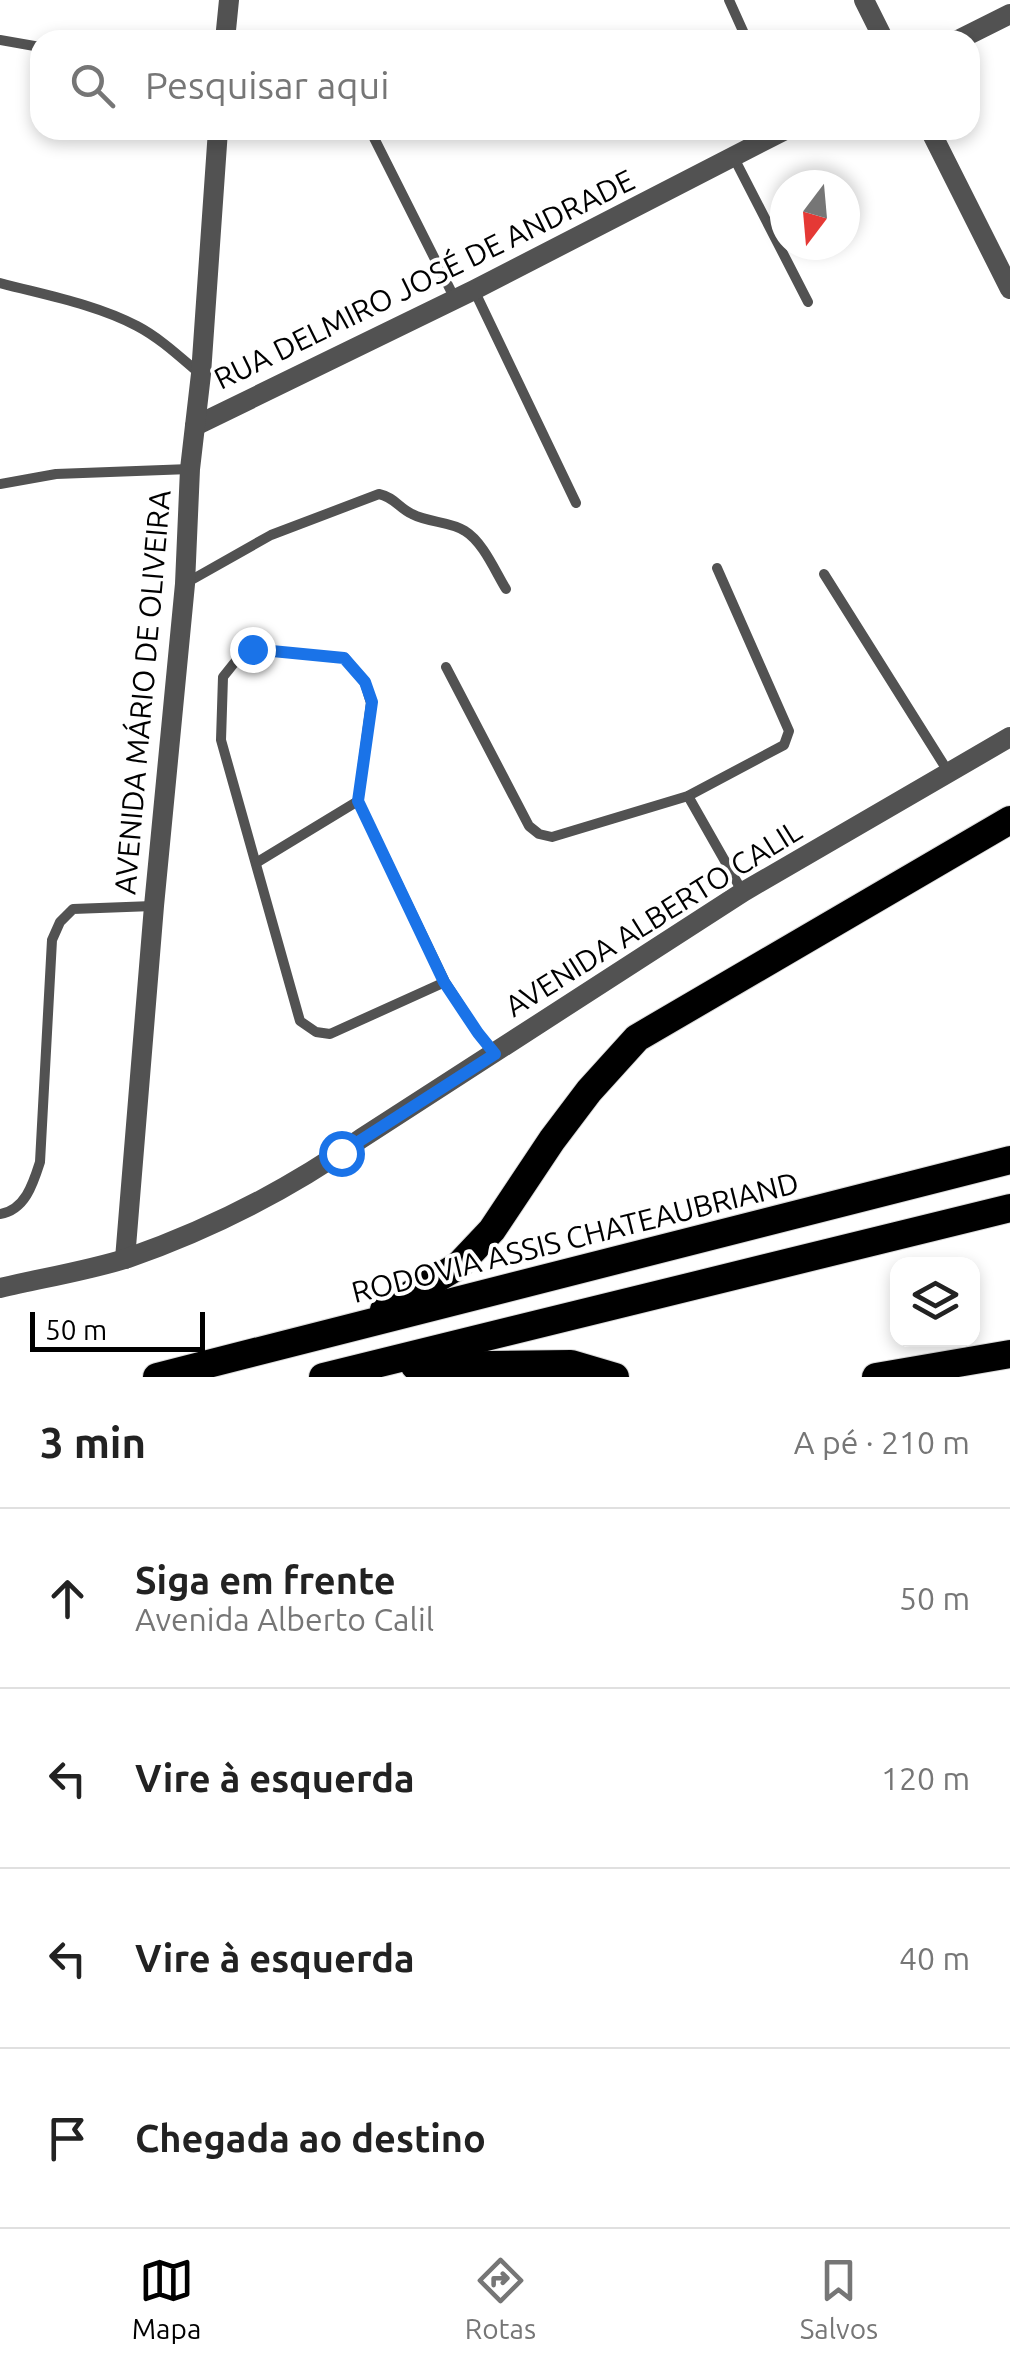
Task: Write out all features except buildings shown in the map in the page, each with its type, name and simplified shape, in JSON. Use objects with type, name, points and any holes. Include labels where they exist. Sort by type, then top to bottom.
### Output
[{"type":"highway","points":[[358,1326],[458,1266],[492,1230],[580,1104],[637,1038],[1010,820]]},
{"type":"highway","name":"RODOVIA ASSIS CHATEAUBRIAND","points":[[157,1377],[1010,1160]]},
{"type":"highway","points":[[324,1377],[1010,1208]]},
{"type":"highway","points":[[876,1377],[1010,1354]]},
{"type":"highway","points":[[364,1367],[571,1364],[615,1377]]},
{"type":"street","points":[[227,30],[229,0]]},
{"type":"street","points":[[864,0],[879,30]]},
{"type":"street","points":[[978,30],[1010,14]]},
{"type":"street","name":"AVENIDA MÁRIO DE OLIVEIRA","points":[[126,1258],[185,584],[190,469],[201,374],[217,140]]},
{"type":"street","name":"RUA DELMIRO JOSÉ DE ANDRADE","points":[[195,426],[465,295],[767,140]]},
{"type":"street","points":[[935,140],[1010,289]]},
{"type":"street","name":"AVENIDA ALBERTO CALIL","points":[[0,1288],[126,1258],[208,1226],[320,1168],[743,892],[1010,737]]},
{"type":"lane","points":[[728,0],[742,30]]},
{"type":"lane","points":[[0,40],[30,45]]},
{"type":"lane","points":[[376,140],[465,295],[576,503]]},
{"type":"lane","points":[[734,158],[808,302]]},
{"type":"lane","points":[[0,283],[74,302],[135,325],[201,374]]},
{"type":"lane","points":[[0,484],[56,474],[190,469]]},
{"type":"lane","points":[[185,584],[271,534],[379,494],[388,496],[418,518],[466,531],[506,589]]},
{"type":"lane","points":[[446,667],[529,826],[539,834],[552,838],[688,796],[784,745],[789,737],[716,568]]},
{"type":"lane","points":[[824,574],[948,772]]},
{"type":"lane","points":[[444,982],[330,1034],[316,1032],[300,1021],[221,740],[223,677],[234,662],[252,649],[344,658],[365,682],[372,702],[358,801],[444,982],[495,1054]]},
{"type":"lane","points":[[688,796],[743,892]]},
{"type":"lane","points":[[256,863],[358,801]]},
{"type":"lane","points":[[0,1214],[12,1212],[32,1188],[40,1162],[52,940],[60,922],[73,909],[154,906]]},
{"type":"route","points":[[252,649],[344,658],[365,682],[372,702],[358,801],[444,982],[495,1054],[341,1153]]}]
